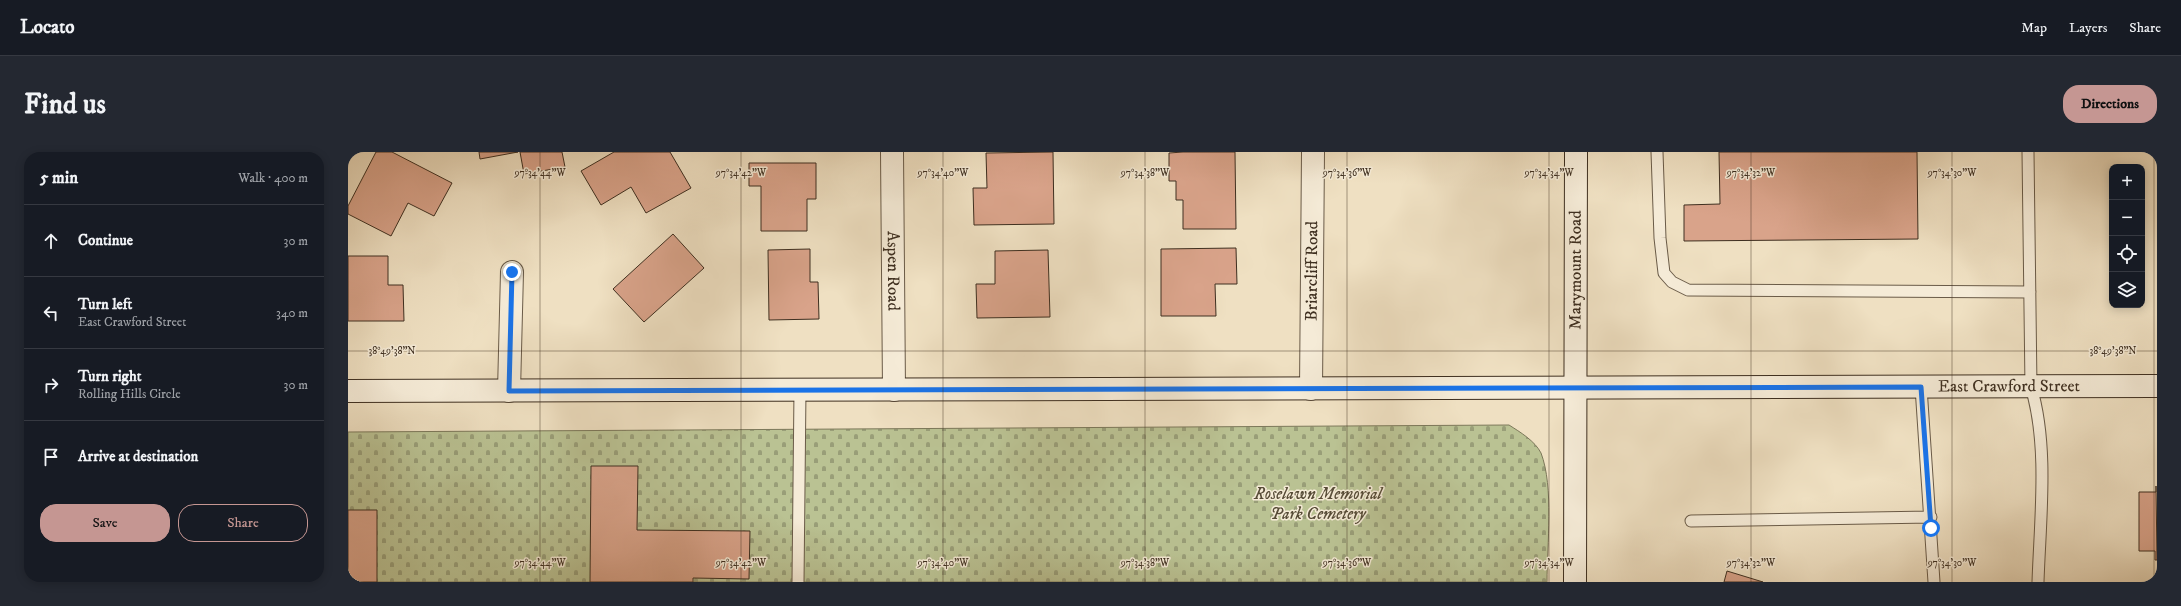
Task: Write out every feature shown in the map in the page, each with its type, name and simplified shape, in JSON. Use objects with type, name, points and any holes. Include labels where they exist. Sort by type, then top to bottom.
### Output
[{"type":"street","name":"Aspen Road","points":[[892,152],[894,390]]},
{"type":"street","name":"Briarcliff Road","points":[[1311,389],[1313,152]]},
{"type":"street","name":"Marymount Road","points":[[1575,582],[1577,388],[1576,152]]},
{"type":"street","points":[[509,391],[512,272]]},
{"type":"street","name":"East Crawford Street","points":[[348,391],[2157,386]]},
{"type":"lane","points":[[1657,152],[1660,238],[1664,273],[1672,282],[1688,290],[2030,292]]},
{"type":"lane","points":[[2028,152],[2031,387],[2038,411],[2041,437],[2038,582]]},
{"type":"lane","points":[[1921,387],[1934,582]]},
{"type":"lane","points":[[798,582],[800,390]]},
{"type":"lane","points":[[1691,521],[1930,517]]},
{"type":"green space","name":"Roselawn Memorial Park Cemetery","points":[[1509,425],[1527,437],[1535,445],[1541,453],[1545,467],[1549,499],[1547,582],[348,582],[348,432]]},
{"type":"building","points":[[376,152],[392,152],[452,183],[434,216],[408,203],[391,236],[348,214],[348,206]]},
{"type":"building","points":[[479,152],[518,152],[480,159]]},
{"type":"building","points":[[520,152],[562,152],[565,167],[524,174]]},
{"type":"building","points":[[614,152],[670,152],[691,188],[646,213],[631,187],[601,205],[581,171]]},
{"type":"building","points":[[1053,152],[1054,224],[974,225],[973,188],[987,188],[986,153]]},
{"type":"building","points":[[1235,152],[1236,229],[1183,229],[1183,200],[1176,200],[1176,181],[1169,181],[1169,153]]},
{"type":"building","points":[[1719,152],[1917,152],[1918,239],[1684,241],[1684,205],[1720,204]]},
{"type":"building","points":[[749,163],[816,163],[816,199],[807,199],[807,231],[761,231],[761,186],[749,186]]},
{"type":"building","points":[[673,234],[704,268],[644,322],[613,289]]},
{"type":"building","points":[[1236,248],[1237,284],[1215,284],[1216,316],[1161,316],[1161,249]]},
{"type":"building","points":[[810,249],[810,282],[818,282],[819,319],[769,320],[768,250]]},
{"type":"building","points":[[1048,250],[1050,317],[977,318],[976,284],[995,284],[995,251]]},
{"type":"building","points":[[348,256],[388,256],[388,285],[403,285],[404,321],[348,321]]},
{"type":"building","points":[[591,466],[638,466],[637,530],[750,531],[749,579],[693,578],[693,582],[590,582]]},
{"type":"building","points":[[2156,486],[2157,560],[2155,560],[2155,551],[2139,551],[2139,492],[2156,492]]},
{"type":"building","points":[[348,510],[377,510],[377,582],[348,582]]},
{"type":"building","points":[[1727,571],[1763,582],[1724,582]]},
{"type":"route","points":[[512,272],[509,391],[1921,387],[1931,528]]}]
